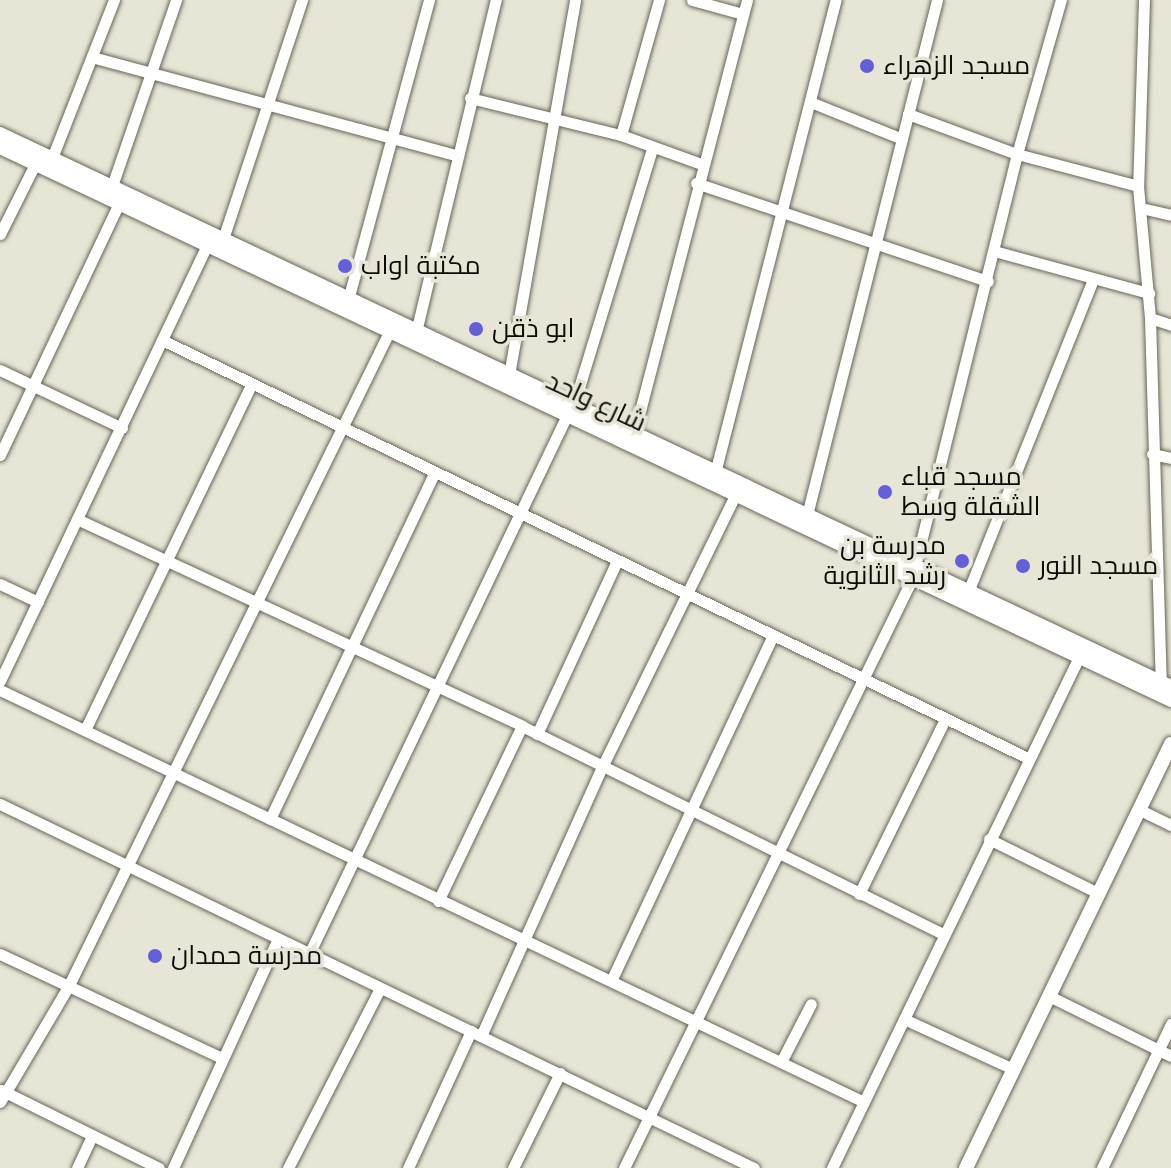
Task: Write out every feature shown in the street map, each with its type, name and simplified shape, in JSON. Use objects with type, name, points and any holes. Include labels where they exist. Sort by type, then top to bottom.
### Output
[{"type":"street","points":[[52,158],[114,0]]},
{"type":"street","points":[[112,186],[176,0]]},
{"type":"street","points":[[223,239],[302,0]]},
{"type":"street","points":[[348,300],[388,139],[429,0]]},
{"type":"street","points":[[416,332],[496,0]]},
{"type":"street","points":[[509,375],[547,178],[552,121],[575,0]]},
{"type":"street","points":[[621,135],[659,0]]},
{"type":"street","points":[[692,0],[743,14]]},
{"type":"street","points":[[634,434],[696,183],[747,0]]},
{"type":"street","points":[[715,473],[780,209],[798,166],[836,0]]},
{"type":"street","points":[[807,515],[878,247],[937,0]]},
{"type":"street","points":[[624,1168],[693,1020],[913,573],[988,281],[1017,154],[1061,0]]},
{"type":"street","points":[[1144,0],[1138,186],[1149,293],[1152,454],[1166,691]]},
{"type":"street","points":[[92,57],[458,156]]},
{"type":"street","points":[[470,98],[552,121],[621,135],[652,149],[701,164]]},
{"type":"street","points":[[813,103],[902,139]]},
{"type":"street","points":[[908,114],[1017,154],[1138,186]]},
{"type":"street","name":"شارع واحد","points":[[0,134],[52,158],[118,205],[389,332],[473,365],[570,410],[735,495],[885,559],[1078,659],[1166,691]]},
{"type":"street","name":"شارع واحد","points":[[0,147],[35,164],[112,186],[416,332],[473,365],[509,375],[570,410],[634,434],[807,515],[839,539]]},
{"type":"street","points":[[310,952],[570,410],[652,149]]},
{"type":"street","points":[[0,234],[35,164]]},
{"type":"street","points":[[696,183],[780,209],[878,247],[988,281]]},
{"type":"street","points":[[0,455],[118,205]]},
{"type":"street","points":[[1141,208],[1171,215]]},
{"type":"street","points":[[0,681],[207,245]]},
{"type":"street","points":[[994,251],[1149,293]]},
{"type":"street","points":[[968,592],[1093,279]]},
{"type":"street","points":[[1150,318],[1171,325]]},
{"type":"street","points":[[159,1168],[2,1095],[68,987],[254,600],[389,332]]},
{"type":"street","points":[[162,340],[1028,758]]},
{"type":"street","points":[[0,370],[122,428]]},
{"type":"street","points":[[85,730],[169,561],[251,385]]},
{"type":"street","points":[[1152,454],[1171,458]]},
{"type":"street","points":[[270,819],[435,472]]},
{"type":"street","points":[[408,1168],[526,942],[602,767],[735,495]]},
{"type":"street","points":[[77,519],[522,726],[943,934]]},
{"type":"street","points":[[537,734],[617,561]]},
{"type":"street","name":"شارع واحد","points":[[913,573],[968,592],[1166,691]]},
{"type":"street","points":[[0,584],[38,602]]},
{"type":"street","points":[[611,981],[772,637]]},
{"type":"street","points":[[832,1168],[1078,659]]},
{"type":"street","points":[[0,690],[352,861],[864,1102]]},
{"type":"street","points":[[859,894],[945,719]]},
{"type":"street","points":[[438,901],[522,726]]},
{"type":"street","points":[[968,1167],[1138,809],[1169,754]]},
{"type":"street","points":[[0,804],[560,1073],[649,1117],[730,1163],[754,1168]]},
{"type":"street","points":[[1138,809],[1171,825]]},
{"type":"street","points":[[989,839],[1098,893]]},
{"type":"street","points":[[173,1168],[278,939]]},
{"type":"street","points":[[0,954],[222,1058]]},
{"type":"street","points":[[288,1168],[380,988]]},
{"type":"street","points":[[1049,996],[1171,1056]]},
{"type":"street","points":[[781,1062],[811,1004]]},
{"type":"street","points":[[904,1019],[1013,1069]]},
{"type":"street","points":[[1102,1168],[1171,1024]]},
{"type":"street","points":[[513,1168],[560,1073]]},
{"type":"street","points":[[77,1168],[92,1136]]},
{"type":"place","name":"مسجد الزهراء","points":[[867,66]]},
{"type":"place","name":"مكتبة اواب","points":[[345,266]]},
{"type":"place","name":"ابو ذقن","points":[[476,329]]},
{"type":"place","name":"مسجد قباء الشقلة وسط","points":[[885,492]]},
{"type":"place","name":"مدرسة بن رشد الثانوية","points":[[962,561]]},
{"type":"place","name":"مسجد النور","points":[[1023,566]]},
{"type":"place","name":"مدرسة حمدان","points":[[155,956]]}]
